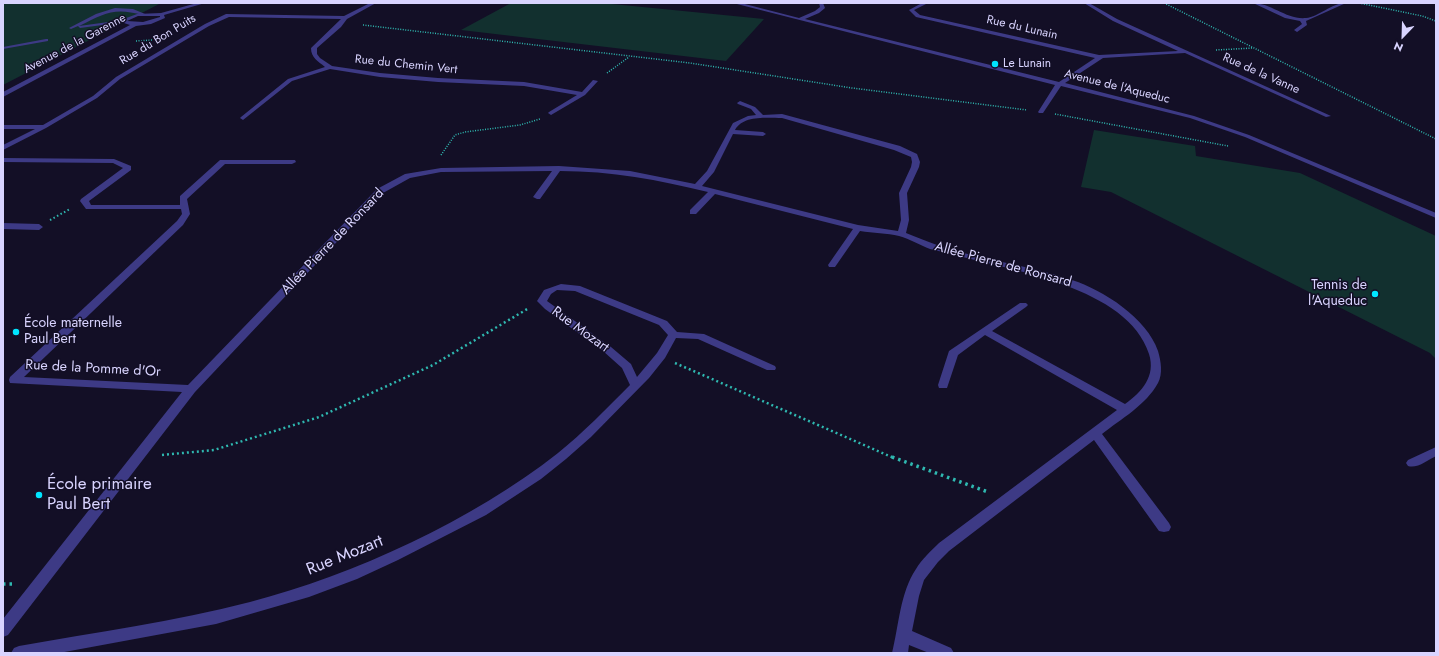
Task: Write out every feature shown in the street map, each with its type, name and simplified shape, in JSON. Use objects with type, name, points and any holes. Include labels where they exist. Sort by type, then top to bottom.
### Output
[{"type":"street","points":[[161,14],[163,16],[156,20],[136,24],[126,23],[123,21],[127,17],[143,14],[161,14],[203,3]]},
{"type":"street","name":"Rue du Chemin Vert","points":[[374,3],[343,20],[314,48],[314,54],[318,59],[330,67],[402,78],[524,84],[583,94]]},
{"type":"street","name":"Avenue de l'Aqueduc","points":[[735,3],[1060,84],[1223,127],[1436,216]]},
{"type":"street","points":[[800,19],[820,10],[823,7],[821,3]]},
{"type":"street","name":"Rue du Lunain","points":[[926,3],[911,10],[918,16],[1099,57]]},
{"type":"street","name":"Rue de la Vanne","points":[[1086,3],[1116,20],[1328,116]]},
{"type":"street","points":[[1255,3],[1287,17],[1302,20],[1311,19],[1344,3]]},
{"type":"street","name":"Rue du Bon Puits","points":[[3,148],[44,128],[95,97],[118,78],[207,25],[228,15],[343,20]]},
{"type":"street","points":[[1297,30],[1305,24],[1302,20]]},
{"type":"street","name":"Avenue de la Garenne","points":[[3,95],[136,24]]},
{"type":"street","name":"Rue de la Vanne","points":[[1099,57],[1186,52]]},
{"type":"street","points":[[1040,112],[1060,84],[1099,57]]},
{"type":"street","points":[[243,118],[290,80],[330,67]]},
{"type":"street","points":[[551,113],[583,94],[595,81]]},
{"type":"street","points":[[740,102],[753,108],[760,115]]},
{"type":"street","points":[[697,187],[710,172],[730,132],[735,124],[741,119],[760,115],[793,118],[897,148],[914,156],[916,162],[915,167],[903,193],[905,220],[901,234]]},
{"type":"street","points":[[3,127],[44,128]]},
{"type":"street","points":[[730,132],[763,134]]},
{"type":"street","points":[[3,160],[114,161],[128,168],[84,201],[89,208],[184,207]]},
{"type":"street","name":"Rue de la Pomme d'Or","points":[[191,389],[14,380],[180,223],[186,214],[183,198],[223,162],[292,162]]},
{"type":"street","points":[[537,197],[559,168]]},
{"type":"street","name":"Allée Pierre de Ronsard","points":[[3,630],[191,389],[380,191],[408,176],[441,170],[559,168],[630,173],[697,187],[858,228],[901,234],[934,247],[1069,282],[1090,290],[1124,312],[1138,325],[1148,339],[1154,353],[1156,366],[1155,377],[1149,388],[1140,399],[944,547],[929,563],[919,577],[912,594],[900,653]]},
{"type":"street","points":[[693,212],[714,191]]},
{"type":"street","points":[[3,226],[39,227]]},
{"type":"street","points":[[832,265],[858,228]]},
{"type":"street","name":"Rue Mozart","points":[[19,653],[206,619],[282,600],[357,572],[427,540],[488,508],[539,475],[575,446],[635,385],[660,357],[673,335],[670,329],[663,323],[577,288],[563,286],[550,289],[544,294],[542,301],[548,307],[607,349],[627,366],[635,385]]},
{"type":"street","points":[[943,384],[953,354],[1023,305]]},
{"type":"street","points":[[985,331],[1126,410]]},
{"type":"street","points":[[673,335],[700,336],[771,368]]},
{"type":"street","points":[[1095,433],[1164,527]]},
{"type":"street","points":[[1412,463],[1436,450]]},
{"type":"street","points":[[904,635],[946,653]]},
{"type":"lane","points":[[71,28],[110,9],[136,10],[143,14]]},
{"type":"lane","points":[[71,28],[123,21]]},
{"type":"lane","points":[[71,28],[91,32]]},
{"type":"lane","points":[[3,48],[46,40]]},
{"type":"path","points":[[1164,3],[1436,139]]},
{"type":"path","points":[[1359,3],[1422,16],[1436,21]]},
{"type":"path","points":[[343,20],[397,28],[690,63],[852,88],[1040,112],[1229,146]]},
{"type":"path","points":[[1186,52],[1254,48]]},
{"type":"path","points":[[595,81],[629,56]]},
{"type":"path","points":[[441,170],[440,157],[455,136],[465,132],[520,125],[538,120],[551,113]]},
{"type":"path","points":[[39,227],[64,211],[86,204]]},
{"type":"path","points":[[140,454],[162,455],[214,450],[319,417],[433,365],[542,301]]},
{"type":"path","points":[[660,357],[908,464],[1008,499]]},
{"type":"green space","points":[[3,3],[161,3],[3,85]]},
{"type":"green space","points":[[511,3],[602,3],[764,19],[726,61],[461,30]]},
{"type":"green space","name":"Tennis de l'Aqueduc","points":[[1094,130],[1195,146],[1196,156],[1300,173],[1436,236],[1436,359],[1430,353],[1111,192],[1081,187]]},
{"type":"place","name":"Le Lunain","points":[[995,64]]},
{"type":"place","name":"Tennis de l'Aqueduc","points":[[1375,294]]},
{"type":"place","name":"École maternelle Paul Bert","points":[[16,332]]},
{"type":"place","name":"École primaire Paul Bert","points":[[39,495]]}]
